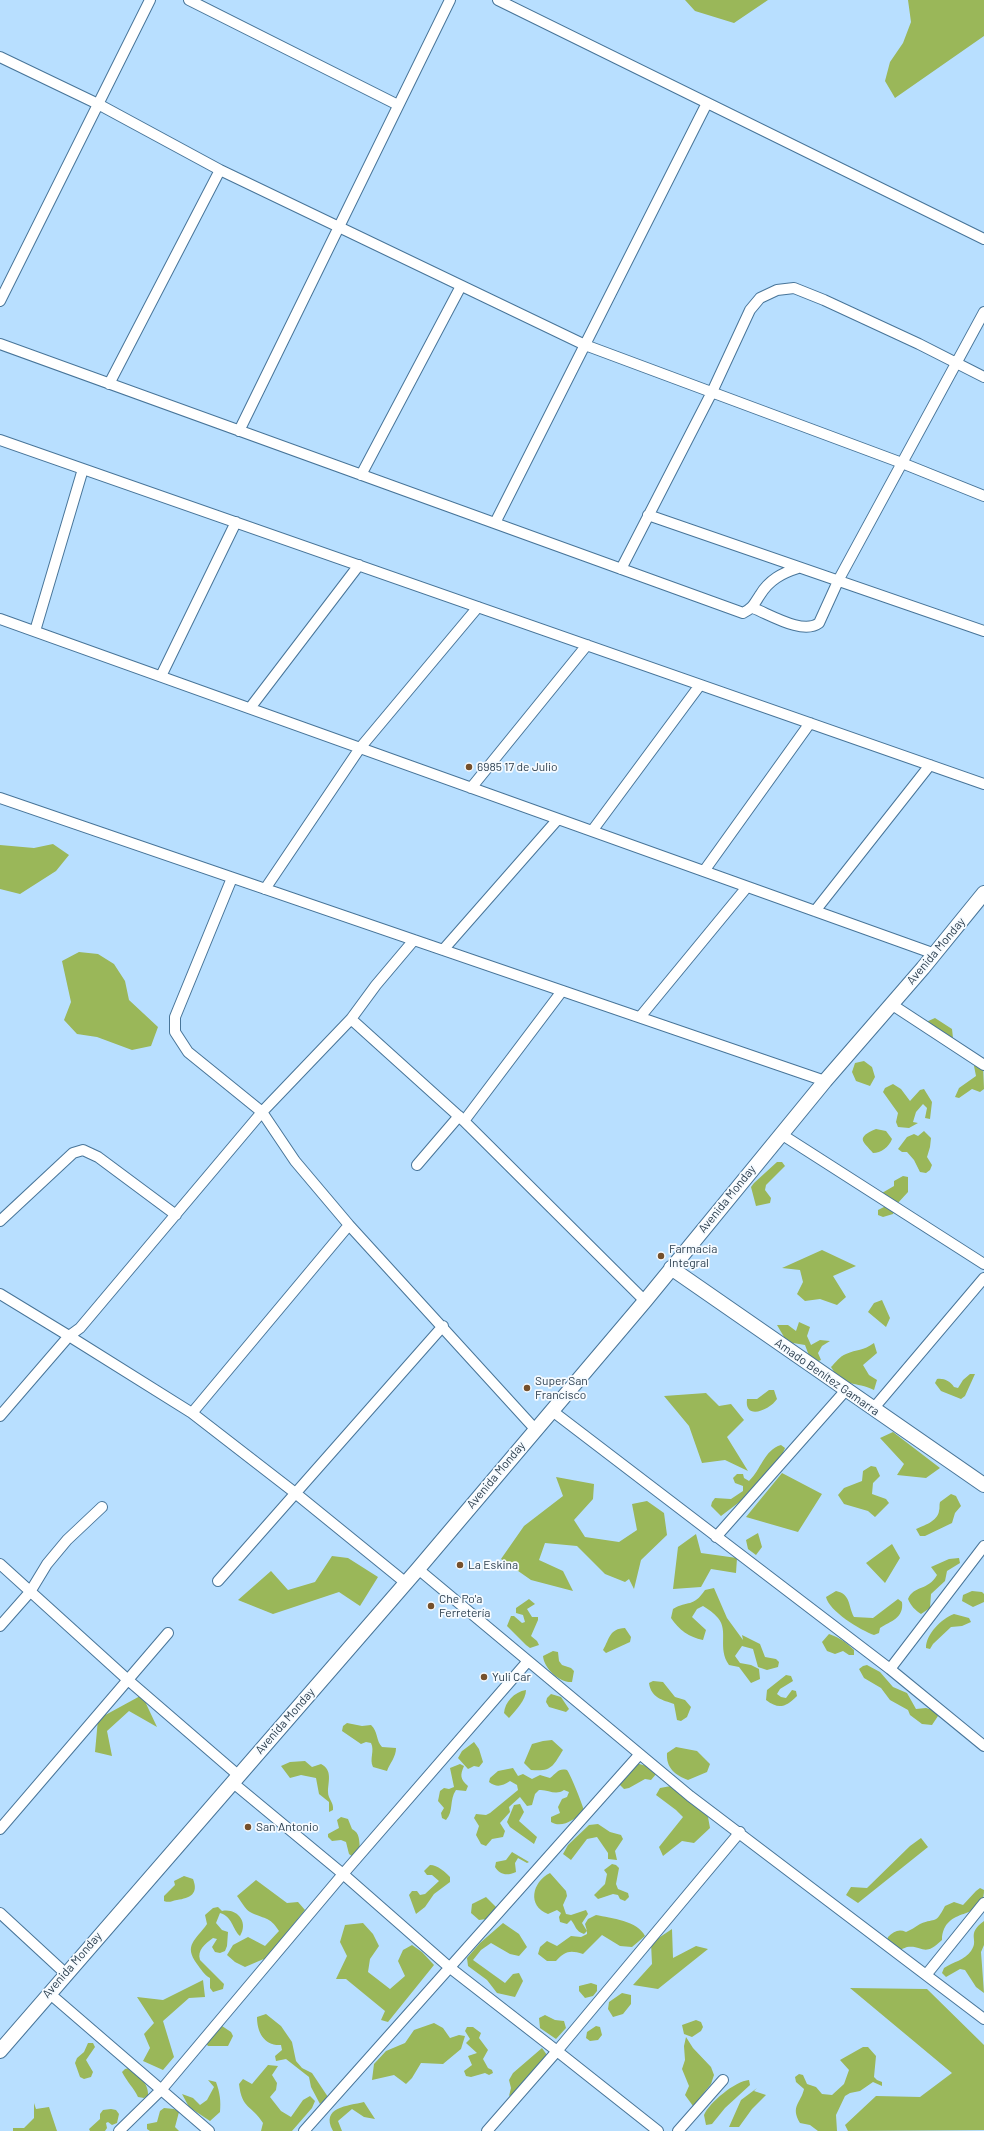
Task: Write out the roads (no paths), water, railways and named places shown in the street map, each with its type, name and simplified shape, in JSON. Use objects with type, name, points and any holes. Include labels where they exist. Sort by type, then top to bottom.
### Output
[{"type":"main road","name":"Avenida Monday","points":[[0,2051],[65,1973],[418,1569],[644,1301],[825,1080],[935,954],[984,893]]},
{"type":"main road","name":"Amado Benítez Gamarra","points":[[671,1268],[984,1485]]},
{"type":"street","points":[[0,301],[150,0]]},
{"type":"street","points":[[189,0],[398,105]]},
{"type":"street","points":[[238,431],[450,0]]},
{"type":"street","points":[[498,0],[984,239]]},
{"type":"street","points":[[0,57],[98,104],[220,170],[585,345],[902,462],[984,496]]},
{"type":"street","points":[[495,523],[708,103]]},
{"type":"street","points":[[109,384],[220,170]]},
{"type":"street","points":[[361,475],[461,286]]},
{"type":"street","points":[[621,569],[712,392],[750,310],[760,298],[782,290],[794,288],[824,300],[984,377]]},
{"type":"street","points":[[753,608],[803,628],[813,628],[819,623],[839,579],[984,312]]},
{"type":"street","points":[[0,344],[743,613],[753,608],[768,584],[776,577],[798,568]]},
{"type":"street","points":[[0,440],[984,784]]},
{"type":"street","points":[[35,631],[83,469]]},
{"type":"street","points":[[648,515],[798,568],[839,579],[984,631]]},
{"type":"street","points":[[161,676],[236,522]]},
{"type":"street","points":[[250,708],[359,565]]},
{"type":"street","points":[[265,889],[360,748],[478,607]]},
{"type":"street","points":[[0,618],[935,954]]},
{"type":"street","points":[[470,788],[587,645]]},
{"type":"street","points":[[592,831],[700,684]]},
{"type":"street","points":[[704,871],[810,723]]},
{"type":"street","points":[[815,911],[930,765]]},
{"type":"street","points":[[0,798],[825,1080]]},
{"type":"street","points":[[443,950],[558,819]]},
{"type":"street","points":[[232,878],[175,1017],[176,1032],[188,1052],[262,1112],[295,1161],[349,1225],[443,1326],[535,1429]]},
{"type":"street","points":[[640,1017],[747,887]]},
{"type":"street","points":[[0,1416],[69,1336],[80,1328],[262,1112],[351,1019],[376,985],[414,940]]},
{"type":"street","points":[[417,1165],[462,1118],[562,991]]},
{"type":"street","points":[[891,1004],[984,1065]]},
{"type":"street","points":[[351,1019],[462,1118],[644,1301]]},
{"type":"street","points":[[781,1134],[984,1264]]},
{"type":"street","points":[[0,1221],[73,1153],[84,1150],[98,1157],[176,1215]]},
{"type":"street","points":[[192,1413],[349,1225]]},
{"type":"street","points":[[873,1409],[984,1278]]},
{"type":"street","points":[[0,1294],[192,1413],[294,1492],[406,1583]]},
{"type":"street","points":[[218,1581],[294,1492],[443,1326]]},
{"type":"street","points":[[716,1536],[846,1390]]},
{"type":"street","points":[[551,1410],[890,1669],[984,1746]]},
{"type":"street","points":[[0,1626],[30,1592],[47,1564],[67,1540],[102,1507]]},
{"type":"street","points":[[890,1669],[984,1546]]},
{"type":"street","points":[[0,1564],[235,1778],[449,1968],[658,2131]]},
{"type":"street","points":[[418,1569],[639,1755],[984,2019]]},
{"type":"street","points":[[0,1829],[168,1633]]},
{"type":"street","points":[[119,2131],[162,2089],[343,1874],[528,1662]]},
{"type":"street","points":[[304,2131],[639,1755]]},
{"type":"street","points":[[487,2131],[557,2051],[740,1832]]},
{"type":"street","points":[[926,1975],[984,1903]]},
{"type":"street","points":[[0,1913],[65,1973]]},
{"type":"street","points":[[48,1993],[162,2089],[209,2131]]},
{"type":"street","points":[[678,2131],[723,2080]]},
{"type":"place","name":"6985 17 de Julio","points":[[469,767]]},
{"type":"place","name":"Farmacia Integral","points":[[661,1256]]},
{"type":"place","name":"Super San Francisco","points":[[527,1388]]},
{"type":"place","name":"La Eskina","points":[[460,1565]]},
{"type":"place","name":"Che Po'a Ferretería","points":[[431,1606]]},
{"type":"place","name":"Yuli Car","points":[[484,1677]]},
{"type":"place","name":"San Antonio","points":[[248,1827]]}]
